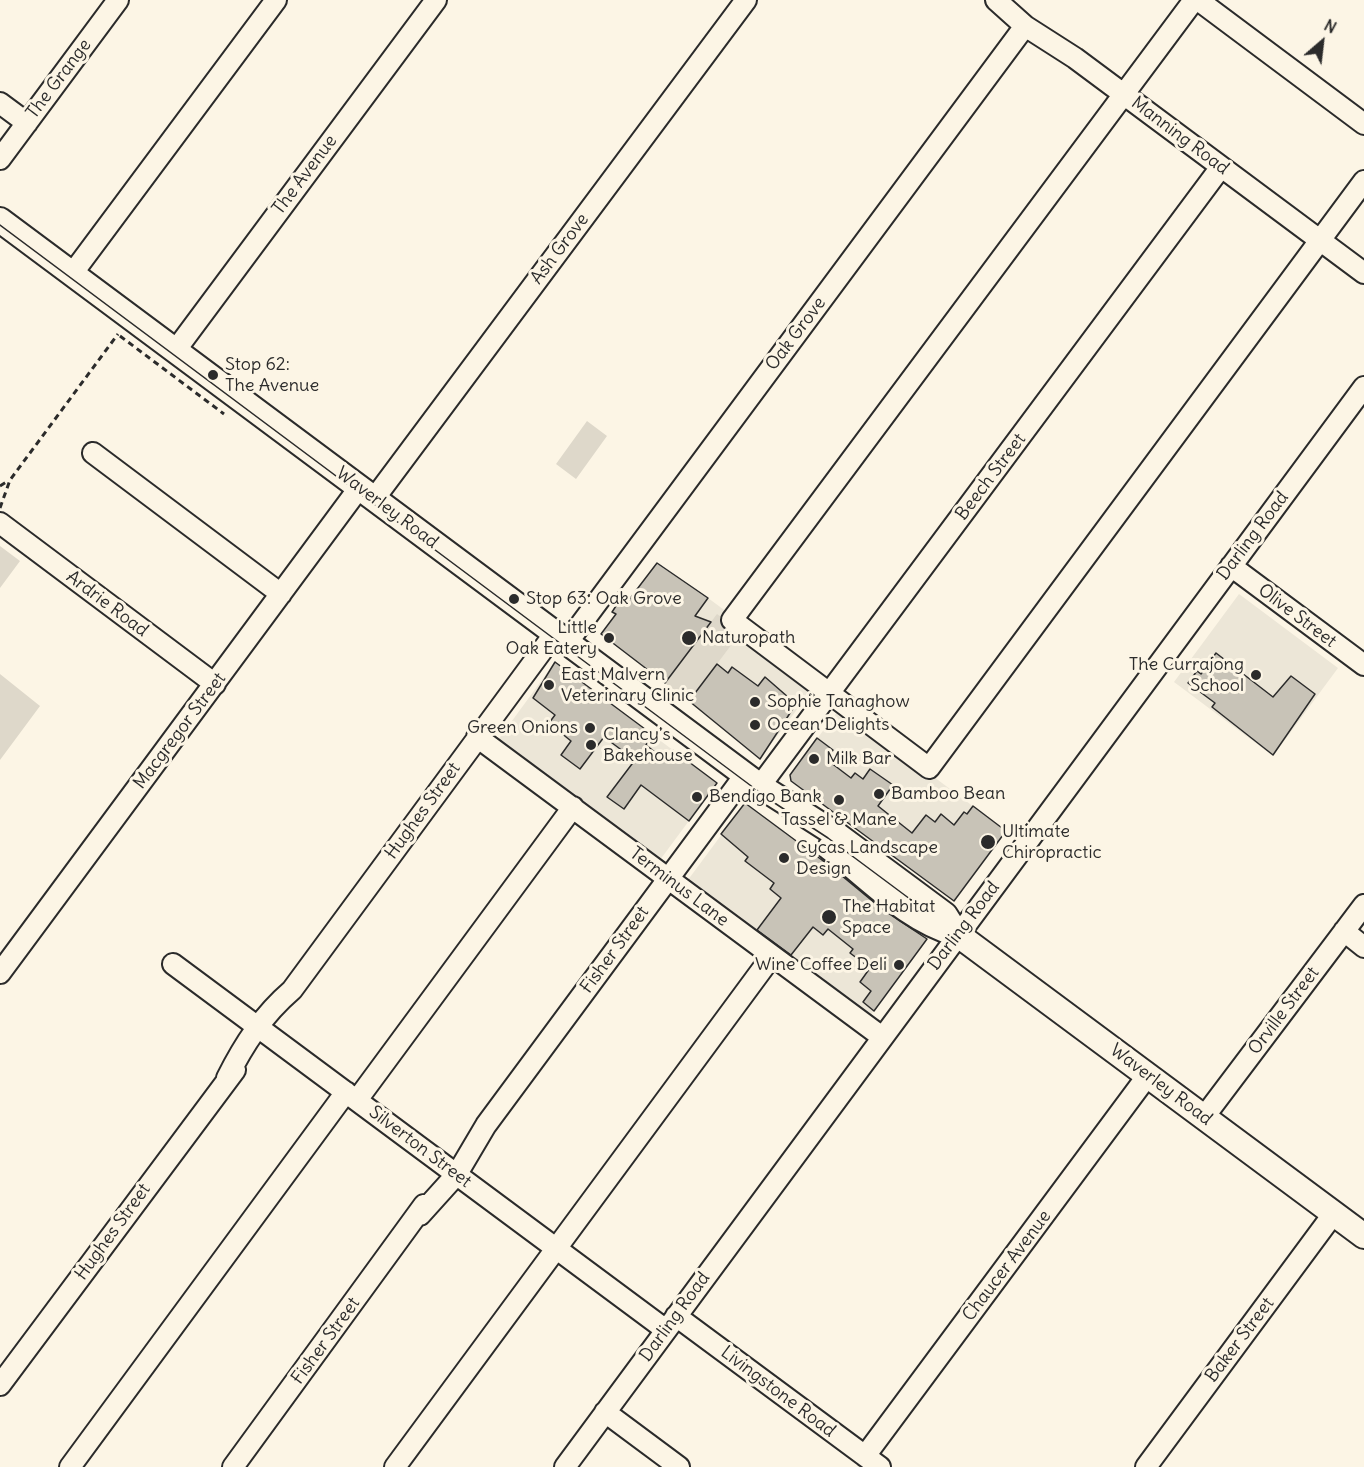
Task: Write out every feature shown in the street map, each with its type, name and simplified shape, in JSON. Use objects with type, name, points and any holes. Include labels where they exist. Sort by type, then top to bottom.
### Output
[{"type":"main road","name":"Waverley Road","points":[[0,220],[759,786],[837,835],[918,894],[945,915],[957,934],[1364,1236]]},
{"type":"street","name":"The Grange","points":[[0,159],[118,0]]},
{"type":"street","points":[[72,274],[276,0]]},
{"type":"street","name":"The Avenue","points":[[175,351],[436,0]]},
{"type":"street","name":"Ash Grove","points":[[367,493],[746,0]]},
{"type":"street","name":"Manning Road","points":[[996,0],[1025,26],[1075,58],[1364,273]]},
{"type":"street","points":[[1364,124],[1196,0],[732,620],[929,768],[1364,181]]},
{"type":"street","name":"Oak Grove","points":[[561,638],[1025,26]]},
{"type":"street","points":[[0,103],[27,123]]},
{"type":"street","name":"Beech Street","points":[[759,786],[1221,167]]},
{"type":"street","name":"Darling Road","points":[[565,1467],[957,934],[1362,394]]},
{"type":"street","points":[[93,453],[281,594]]},
{"type":"street","name":"Macgregor Street","points":[[0,973],[281,594],[367,493]]},
{"type":"street","name":"Ardrie Road","points":[[0,523],[215,684]]},
{"type":"street","name":"Olive Street","points":[[1231,566],[1364,665]]},
{"type":"street","name":"Hughes Street","points":[[0,1385],[262,1029],[286,1004],[292,990],[477,737],[561,638]]},
{"type":"street","name":"Terminus Lane","points":[[477,737],[882,1037]]},
{"type":"street","name":"Fisher Street","points":[[233,1467],[668,879],[759,786]]},
{"type":"street","points":[[70,1467],[573,807]]},
{"type":"street","name":"Orville Street","points":[[1204,1117],[1364,905]]},
{"type":"street","points":[[1344,931],[1364,947]]},
{"type":"street","points":[[395,1467],[772,956]]},
{"type":"street","name":"Silverton Street","points":[[173,964],[556,1248],[671,1323]]},
{"type":"street","name":"Chaucer Avenue","points":[[872,1462],[1148,1075]]},
{"type":"street","name":"Baker Street","points":[[1146,1467],[1334,1213]]},
{"type":"street","name":"Livingstone Road","points":[[671,1323],[872,1462]]},
{"type":"street","points":[[605,1412],[679,1467]]},
{"type":"path","points":[[0,508],[10,480],[118,334]]},
{"type":"path","points":[[0,486],[10,480]]},
{"type":"shaded area","points":[[587,421],[607,436],[576,479],[556,464]]},
{"type":"shaded area","points":[[0,546],[20,561],[0,588]]},
{"type":"shaded area","name":"The Currajong School","points":[[1239,594],[1338,668],[1273,756],[1174,682]]},
{"type":"shaded area","points":[[708,598],[819,680],[760,759],[736,737],[601,634],[616,614],[668,653]]},
{"type":"shaded area","points":[[717,614],[741,632],[689,701],[665,683]]},
{"type":"shaded area","points":[[555,662],[717,783],[651,872],[490,751]]},
{"type":"shaded area","points":[[0,674],[40,706],[0,760]]},
{"type":"shaded area","points":[[846,700],[934,777],[1006,831],[954,901],[791,781],[790,775]]},
{"type":"shaded area","points":[[745,803],[927,939],[862,1027],[679,892]]},
{"type":"building","points":[[657,563],[708,598],[695,616],[711,622],[665,683],[601,634],[616,614],[612,612],[622,597],[628,601]]},
{"type":"building","points":[[1216,653],[1273,697],[1291,676],[1315,694],[1273,755],[1212,707],[1215,703],[1188,683],[1197,671],[1201,674]]},
{"type":"building","points":[[555,662],[653,735],[646,745],[665,760],[673,750],[717,783],[689,821],[641,785],[624,809],[607,797],[635,760],[604,737],[580,769],[561,755],[571,741],[549,723],[555,715],[533,698]]},
{"type":"building","points":[[717,664],[728,673],[732,667],[758,686],[765,677],[796,704],[760,759],[689,701]]},
{"type":"building","points":[[817,738],[833,750],[826,759],[851,778],[855,773],[863,779],[870,769],[893,785],[878,806],[912,833],[926,815],[935,822],[941,814],[954,825],[964,812],[967,814],[973,806],[1006,831],[954,901],[791,781],[790,775]]},
{"type":"building","points":[[745,803],[830,866],[882,909],[927,939],[874,1011],[863,1002],[871,991],[860,982],[870,968],[850,953],[853,949],[828,929],[823,935],[813,927],[791,955],[757,930],[781,898],[770,889],[774,883],[745,861],[748,857],[721,834]]},
{"type":"tram line","points":[[0,225],[770,800],[828,838],[918,905]]},
{"type":"place","name":"Stop 62: The Avenue","points":[[213,375]]},
{"type":"place","name":"Stop 63: Oak Grove","points":[[514,599]]},
{"type":"place","name":"Little Oak Eatery","points":[[609,638]]},
{"type":"place","name":"Naturopath","points":[[689,638]]},
{"type":"place","name":"The Currajong School","points":[[1256,675]]},
{"type":"place","name":"East Malvern Veterinary Clinic","points":[[549,685]]},
{"type":"place","name":"Sophie Tanaghow","points":[[755,702]]},
{"type":"place","name":"Ocean Delights","points":[[755,725]]},
{"type":"place","name":"Green Onions","points":[[590,728]]},
{"type":"place","name":"Clancy's Bakehouse","points":[[591,745]]},
{"type":"place","name":"Milk Bar","points":[[814,759]]},
{"type":"place","name":"Bamboo Bean","points":[[879,794]]},
{"type":"place","name":"Bendigo Bank","points":[[697,797]]},
{"type":"place","name":"Tassel & Mane","points":[[839,800]]},
{"type":"place","name":"Ultimate Chiropractic","points":[[988,842]]},
{"type":"place","name":"Cycas Landscape Design","points":[[784,858]]},
{"type":"place","name":"The Habitat Space","points":[[829,917]]},
{"type":"place","name":"Wine Coffee Deli","points":[[899,965]]}]
